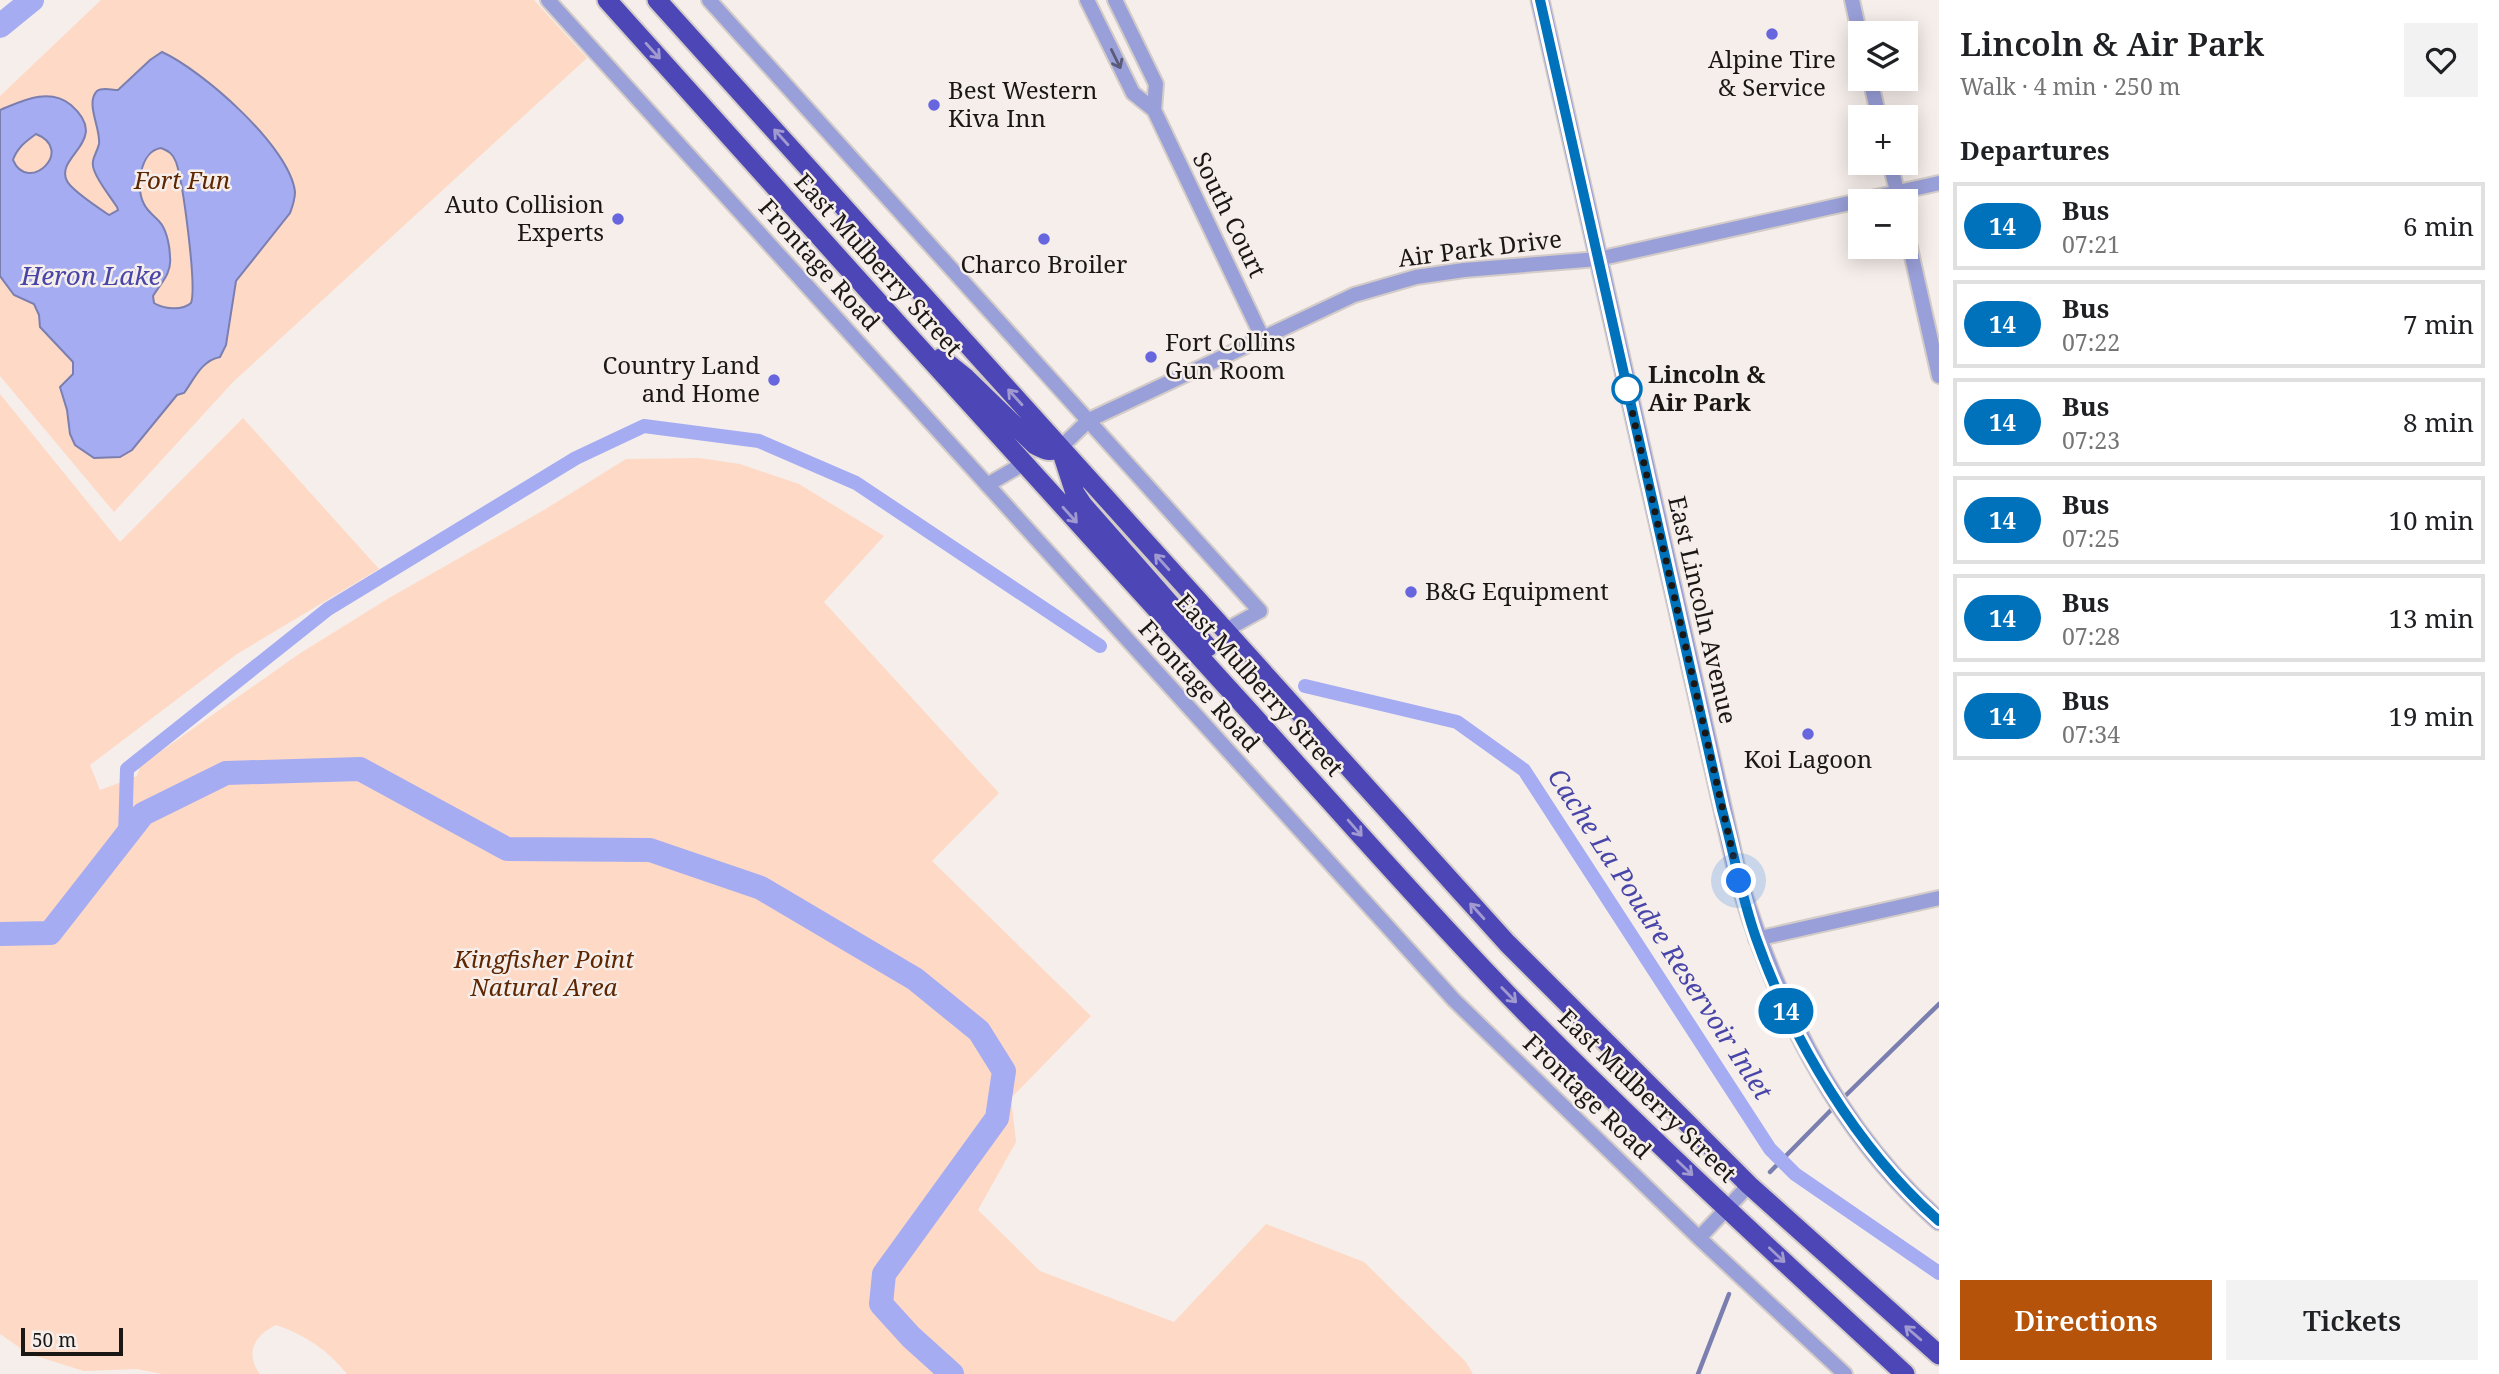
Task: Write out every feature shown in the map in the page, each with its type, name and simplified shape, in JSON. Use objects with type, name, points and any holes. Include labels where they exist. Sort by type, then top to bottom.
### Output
[{"type":"highway","name":"East Mulberry Street","points":[[607,0],[1412,893],[1516,1002],[1727,1209],[1905,1374]]},
{"type":"highway","name":"East Mulberry Street","points":[[657,0],[1507,943],[1749,1185],[1939,1355]]},
{"type":"highway","points":[[892,317],[966,378],[1035,445],[1053,451],[1060,448],[1075,493],[1083,505],[1237,679],[1337,807]]},
{"type":"street","name":"Frontage Road","points":[[548,0],[1445,990],[1699,1238],[1845,1374]]},
{"type":"street","points":[[709,0],[1260,611],[1224,631]]},
{"type":"street","name":"South Court","points":[[1087,0],[1133,93],[1154,110],[1263,339]]},
{"type":"street","name":"South Court","points":[[1115,0],[1156,84],[1154,110]]},
{"type":"street","name":"East Lincoln Avenue","points":[[1540,0],[1736,870],[1756,939],[1788,1015],[1838,1101],[1879,1158],[1939,1221]]},
{"type":"street","points":[[1852,0],[1857,21]]},
{"type":"street","name":"Air Park Drive","points":[[1918,190],[1939,183]]},
{"type":"street","name":"Air Park Drive","points":[[1060,448],[1089,420],[1353,295],[1416,277],[1464,270],[1598,259],[1848,207]]},
{"type":"street","points":[[1913,259],[1939,376]]},
{"type":"street","points":[[987,485],[1024,464]]},
{"type":"street","points":[[1756,939],[1939,898]]},
{"type":"street","points":[[1699,1238],[1749,1185]]},
{"type":"green space","name":"Fort Fun","points":[[101,0],[534,0],[587,58],[233,382],[114,512],[0,376],[0,96]]},
{"type":"green space","name":"Kingfisher Point Natural Area","points":[[0,394],[120,542],[243,418],[379,569],[237,654],[90,765],[100,790],[137,776],[140,766],[299,654],[626,459],[699,458],[740,464],[799,484],[884,536],[824,602],[999,793],[932,861],[1091,1016],[1011,1098],[1016,1142],[978,1210],[1040,1271],[1174,1322],[1266,1224],[1364,1262],[1466,1362],[1473,1374],[347,1374],[315,1344],[276,1325],[262,1334],[254,1345],[253,1359],[260,1374],[162,1374],[137,1369],[84,1371],[29,1354],[0,1334]]},
{"type":"water","name":"Heron Lake","points":[[162,52],[179,61],[242,112],[278,154],[289,174],[295,198],[290,213],[236,281],[226,345],[220,357],[203,366],[184,393],[177,395],[132,450],[120,457],[94,458],[75,445],[70,434],[60,387],[73,374],[73,362],[40,327],[34,304],[14,295],[0,276],[0,110],[45,96],[63,100],[71,105],[82,118],[86,129],[84,138],[65,172],[67,181],[109,215],[118,210],[93,166],[99,144],[93,109],[94,96],[101,89],[118,90]],"holes":[[[36,134],[47,141],[51,150],[50,158],[45,166],[29,173],[20,170],[13,160],[22,146]],[[161,148],[170,153],[176,162],[188,234],[192,277],[191,303],[178,308],[167,308],[154,303],[153,296],[169,268],[169,249],[164,228],[146,207],[140,189],[144,163],[148,156]]]},
{"type":"waterway","points":[[0,26],[32,0]]},
{"type":"waterway","name":"Cache La Poudre Reservoir Inlet","points":[[125,837],[127,769],[328,609],[576,458],[644,426],[759,441],[856,483],[1100,646]]},
{"type":"waterway","name":"Cache La Poudre Reservoir Inlet","points":[[1305,686],[1457,722],[1524,770],[1770,1149],[1795,1174],[1939,1273]]},
{"type":"waterway","points":[[0,934],[50,933],[143,814],[226,773],[360,769],[507,849],[650,850],[761,888],[915,979],[979,1031],[1004,1071],[997,1118],[884,1274],[881,1304],[911,1337],[952,1374]]},
{"type":"waterway","points":[[1842,1099],[1939,1004]]},
{"type":"waterway","points":[[1770,1172],[1836,1105]]},
{"type":"waterway","points":[[1698,1374],[1729,1294]]},
{"type":"bus line","name":"14","points":[[1540,0],[1722,810],[1756,939],[1788,1015],[1827,1086],[1879,1158],[1939,1221]]},
{"type":"place","name":"Alpine Tire & Service","points":[[1772,34]]},
{"type":"place","name":"Best Western Kiva Inn","points":[[934,105]]},
{"type":"place","name":"Auto Collision Experts","points":[[618,219]]},
{"type":"place","name":"Charco Broiler","points":[[1044,239]]},
{"type":"place","name":"Fort Collins Gun Room","points":[[1151,357]]},
{"type":"place","name":"Country Land and Home","points":[[774,380]]},
{"type":"place","name":"Lincoln & Air Park","points":[[1627,389]]},
{"type":"place","name":"B&G Equipment","points":[[1411,592]]},
{"type":"place","name":"Koi Lagoon","points":[[1808,734]]},
{"type":"route","points":[[1627,389],[1739,881]]}]
